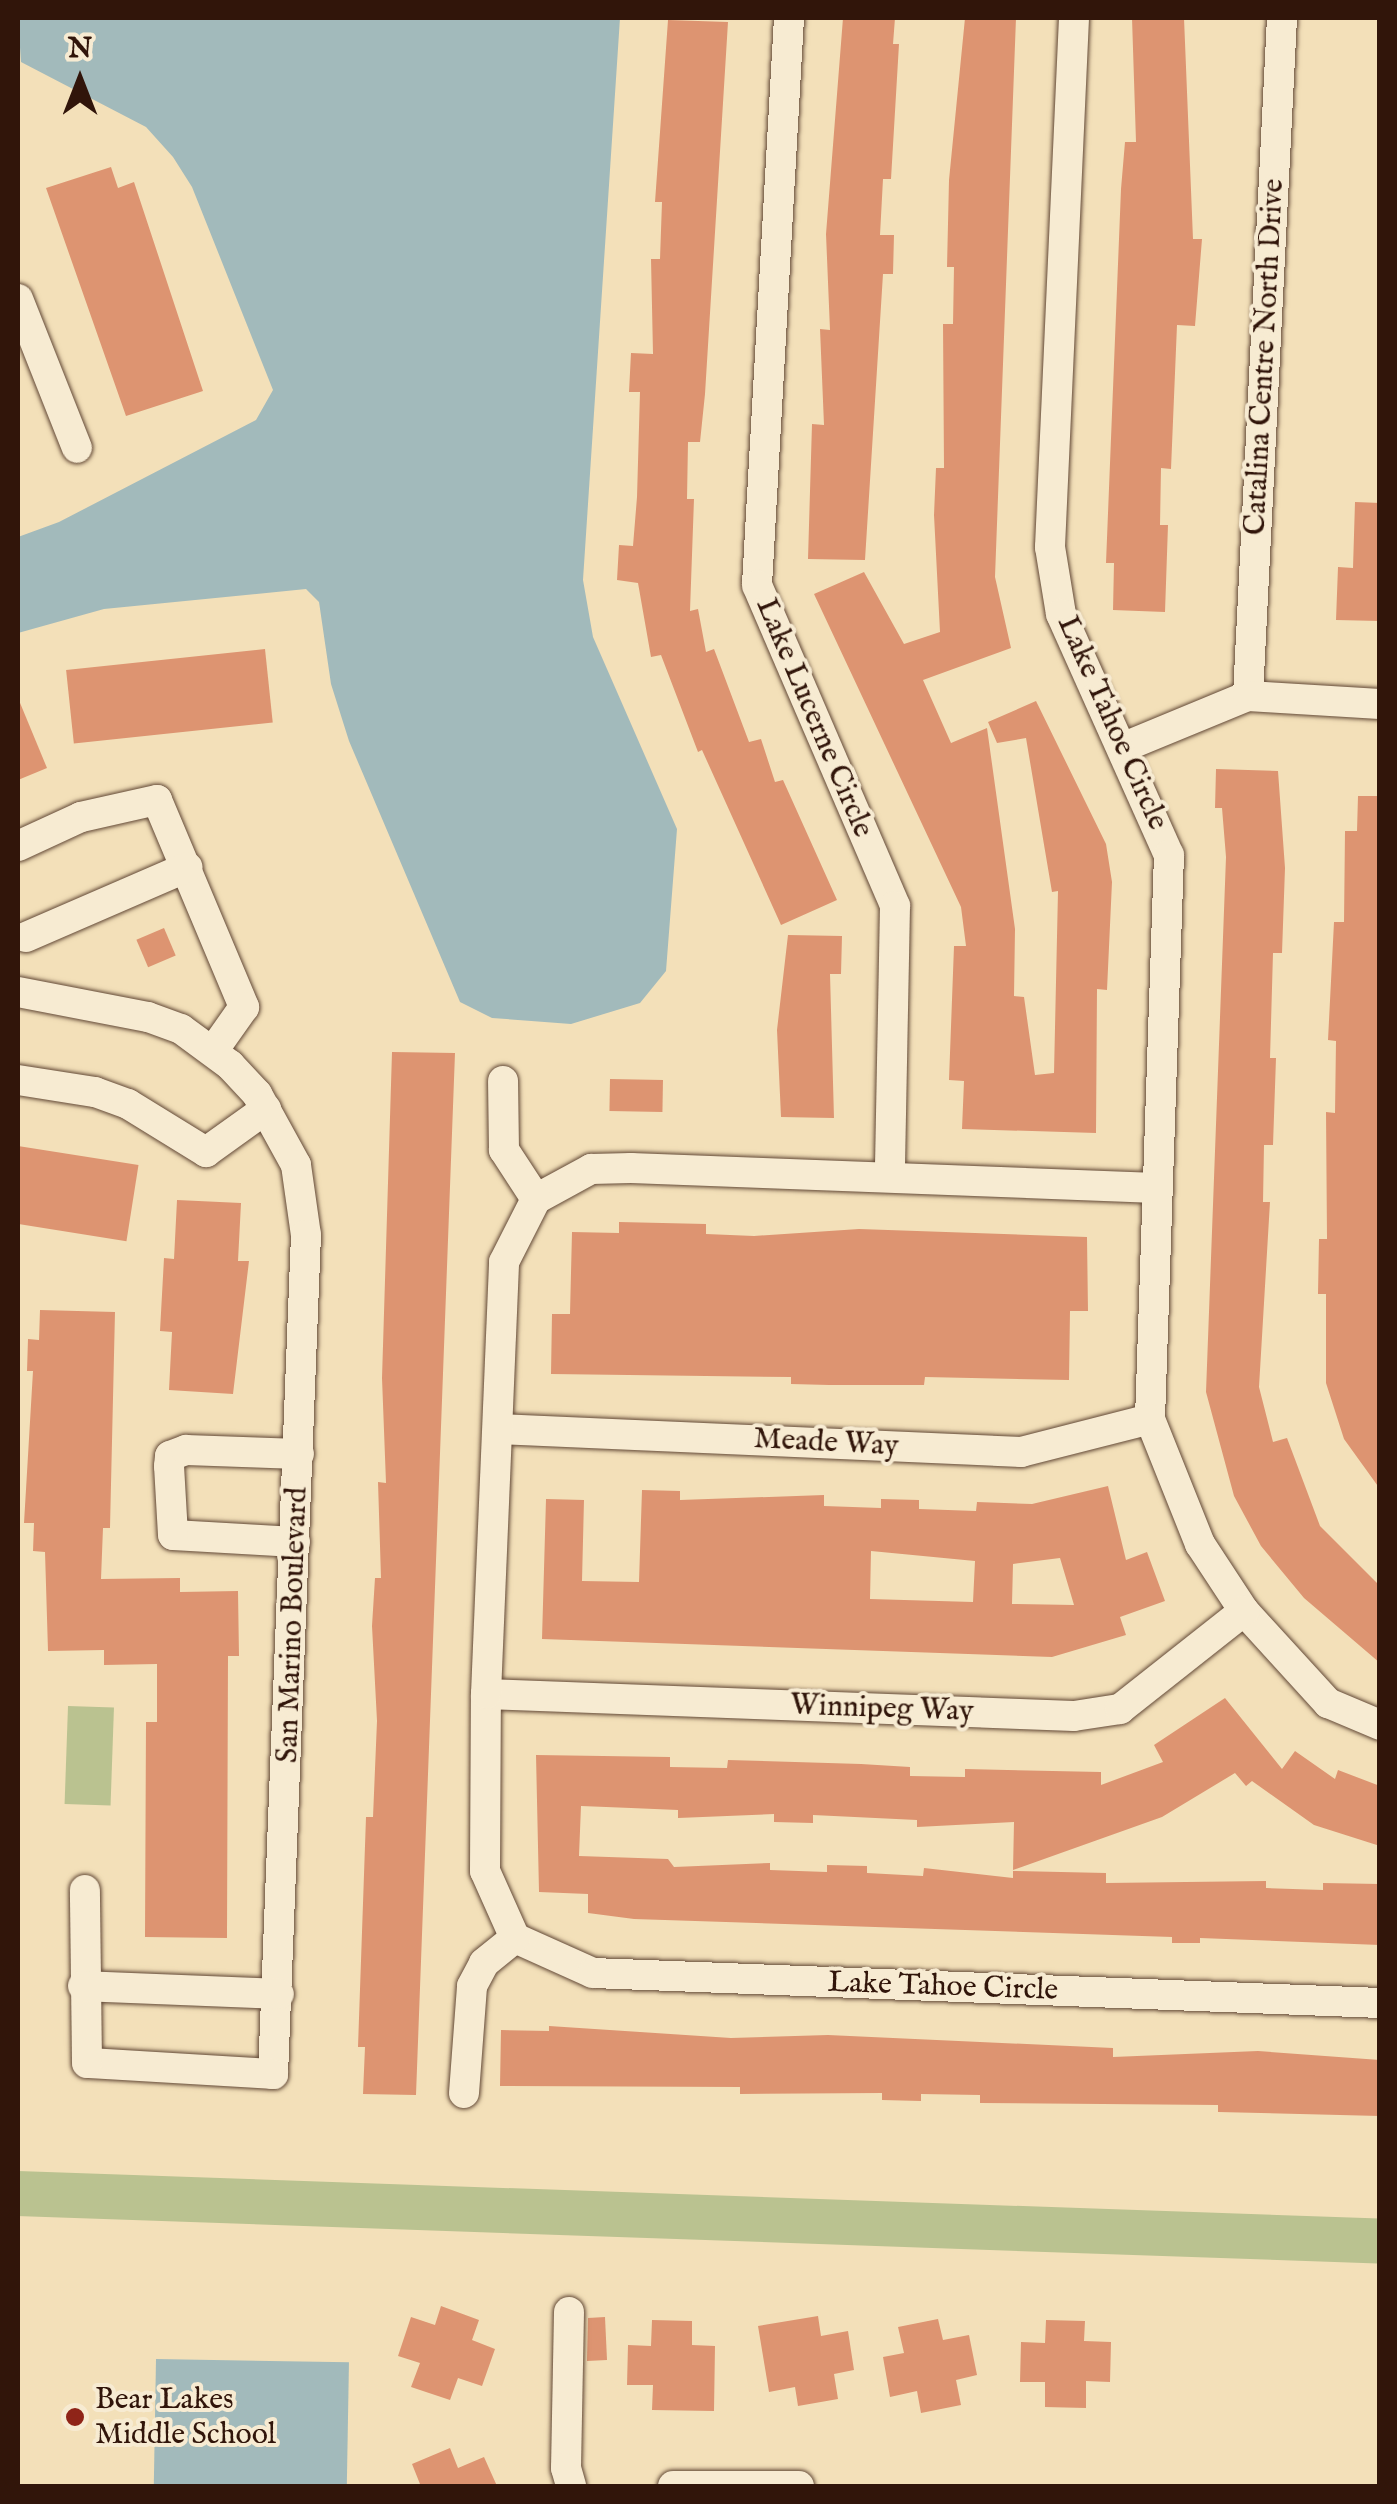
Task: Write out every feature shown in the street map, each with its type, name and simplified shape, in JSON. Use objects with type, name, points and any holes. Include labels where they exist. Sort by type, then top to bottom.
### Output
[{"type":"street","name":"Lake Lucerne Circle","points":[[789,18],[756,585],[896,906],[890,1174]]},
{"type":"street","name":"Lake Tahoe Circle","points":[[1074,18],[1050,547],[1061,614],[1124,747],[1169,855],[1150,1419],[1200,1544],[1244,1611],[1328,1703],[1380,1725]]},
{"type":"street","name":"Catalina Centre North Drive","points":[[1248,696],[1282,18]]},
{"type":"street","points":[[18,299],[28,352],[77,448]]},
{"type":"street","points":[[1124,747],[1248,696],[1380,704]]},
{"type":"street","points":[[18,846],[81,816],[158,800],[244,1007],[212,1051]]},
{"type":"street","points":[[26,936],[188,867]]},
{"type":"street","name":"San Marino Boulevard","points":[[18,992],[148,1017],[212,1051],[266,1109],[296,1166],[303,1199],[299,1454],[277,2064],[263,2076],[87,2064],[83,1986],[85,1890]]},
{"type":"street","points":[[18,1080],[95,1092],[128,1104],[206,1152],[266,1109]]},
{"type":"street","points":[[502,1081],[504,1150],[536,1199]]},
{"type":"street","points":[[464,2093],[472,1986],[484,1963],[514,1938],[485,1871],[486,1694],[504,1262],[536,1199],[591,1169],[890,1174],[1157,1188]]},
{"type":"street","name":"Meade Way","points":[[498,1429],[1020,1452],[1150,1419]]},
{"type":"street","points":[[296,1542],[173,1535],[168,1466],[170,1456],[186,1450],[299,1454]]},
{"type":"street","name":"Winnipeg Way","points":[[486,1694],[1074,1716],[1120,1708],[1244,1611]]},
{"type":"street","name":"Lake Tahoe Circle","points":[[514,1938],[593,1974],[1380,2004]]},
{"type":"street","points":[[83,1986],[279,1994]]},
{"type":"street","points":[[569,2312],[566,2468],[571,2486]]},
{"type":"street","points":[[673,2486],[799,2486]]},
{"type":"green space","points":[[68,1706],[114,1708],[111,1806],[65,1804]]},
{"type":"green space","points":[[18,2171],[1379,2219],[1378,2264],[18,2216]]},
{"type":"water","points":[[18,18],[620,18],[583,580],[593,637],[677,829],[666,971],[640,1003],[571,1024],[492,1018],[460,1002],[349,741],[331,684],[319,602],[306,589],[104,609],[18,633],[18,537],[59,522],[256,420],[273,390],[192,187],[173,157],[146,127],[21,62]]},
{"type":"water","points":[[156,2359],[349,2362],[347,2486],[154,2486]]},
{"type":"building","points":[[843,18],[895,18],[893,44],[899,44],[891,179],[883,179],[880,235],[894,235],[893,274],[883,274],[865,560],[808,559],[812,424],[824,425],[820,329],[830,330],[826,234]]},
{"type":"building","points":[[965,18],[1016,18],[995,577],[1011,648],[923,680],[951,743],[987,728],[1015,929],[1014,996],[1024,997],[1035,1075],[1054,1073],[1058,891],[1052,892],[1026,738],[997,743],[988,722],[1036,701],[1106,844],[1112,882],[1107,990],[1097,989],[1096,1133],[962,1129],[964,1081],[949,1080],[954,946],[966,946],[961,907],[814,594],[864,572],[904,644],[940,632],[934,515],[936,468],[944,468],[943,324],[953,324],[954,267],[947,267],[949,180]]},
{"type":"building","points":[[1132,18],[1184,18],[1193,239],[1202,239],[1195,326],[1177,325],[1171,469],[1161,468],[1160,525],[1168,525],[1165,612],[1113,610],[1114,563],[1106,563],[1121,189],[1125,142],[1136,142]]},
{"type":"building","points":[[668,20],[728,22],[705,394],[700,442],[688,442],[687,499],[694,499],[690,611],[698,609],[706,652],[714,649],[749,742],[761,739],[775,782],[783,780],[837,900],[781,925],[702,750],[698,752],[661,655],[651,657],[638,583],[617,580],[619,545],[633,546],[637,497],[640,392],[629,392],[631,353],[653,354],[651,259],[660,259],[662,202],[655,202]]},
{"type":"building","points":[[111,167],[118,188],[134,182],[203,391],[126,416],[46,188]]},
{"type":"building","points":[[1355,502],[1380,503],[1380,621],[1336,620],[1338,567],[1353,568]]},
{"type":"building","points":[[265,649],[273,723],[74,744],[66,670]]},
{"type":"building","points":[[18,698],[47,768],[18,780]]},
{"type":"building","points":[[1216,769],[1278,771],[1285,868],[1282,953],[1273,953],[1270,1058],[1276,1058],[1273,1145],[1264,1145],[1263,1202],[1270,1202],[1259,1387],[1273,1442],[1287,1438],[1320,1526],[1380,1586],[1380,1663],[1304,1598],[1261,1546],[1234,1496],[1206,1392],[1226,857],[1222,808],[1215,808]]},
{"type":"building","points":[[1358,796],[1380,796],[1380,1489],[1344,1439],[1326,1383],[1326,1294],[1318,1294],[1319,1239],[1327,1239],[1326,1112],[1335,1113],[1336,1041],[1328,1040],[1334,922],[1344,922],[1345,831],[1357,831]]},
{"type":"building","points":[[164,928],[176,956],[148,967],[136,940]]},
{"type":"building","points":[[788,935],[842,936],[841,974],[830,974],[834,1118],[781,1117],[777,1030]]},
{"type":"building","points":[[392,1052],[455,1053],[416,2095],[363,2094],[365,2047],[358,2047],[366,1817],[373,1817],[377,1721],[372,1626],[375,1578],[381,1578],[378,1482],[386,1483],[382,1378]]},
{"type":"building","points":[[610,1079],[663,1080],[662,1112],[609,1111]]},
{"type":"building","points":[[18,1146],[138,1165],[126,1241],[18,1224]]},
{"type":"building","points":[[177,1200],[241,1203],[238,1261],[249,1261],[233,1394],[169,1390],[172,1332],[160,1331],[164,1258],[174,1259]]},
{"type":"building","points":[[619,1222],[706,1224],[706,1234],[754,1236],[859,1229],[1087,1237],[1088,1311],[1070,1311],[1069,1380],[925,1377],[924,1385],[829,1385],[791,1384],[791,1377],[551,1374],[552,1314],[570,1314],[572,1232],[619,1233]]},
{"type":"building","points":[[40,1310],[115,1312],[110,1528],[103,1528],[101,1579],[180,1578],[180,1592],[238,1591],[239,1656],[228,1656],[227,1938],[145,1937],[146,1722],[157,1722],[157,1664],[104,1665],[104,1650],[48,1651],[45,1552],[33,1551],[34,1523],[24,1523],[33,1371],[27,1371],[28,1339],[39,1340]]},
{"type":"building","points":[[1108,1486],[1126,1560],[1147,1552],[1165,1601],[1120,1617],[1126,1635],[1052,1657],[542,1639],[546,1499],[584,1500],[582,1581],[639,1582],[642,1490],[680,1491],[680,1500],[824,1495],[824,1506],[881,1508],[881,1499],[919,1500],[919,1509],[976,1511],[977,1502],[1032,1504]],"holes":[[[871,1551],[975,1561],[973,1602],[870,1599]],[[1060,1558],[1074,1605],[1012,1604],[1013,1564]]]},
{"type":"building","points":[[1225,1698],[1282,1769],[1295,1751],[1335,1779],[1338,1770],[1380,1786],[1380,1846],[1314,1825],[1252,1781],[1246,1786],[1235,1773],[1162,1817],[1013,1870],[1014,1822],[917,1827],[917,1820],[813,1815],[813,1823],[774,1822],[774,1814],[678,1818],[678,1810],[581,1806],[579,1856],[668,1859],[674,1867],[770,1863],[770,1870],[827,1872],[827,1865],[867,1866],[867,1873],[923,1876],[924,1868],[1013,1878],[1013,1871],[1106,1873],[1106,1883],[1266,1881],[1266,1888],[1323,1890],[1323,1883],[1380,1884],[1380,1945],[1200,1938],[1200,1943],[1172,1943],[1172,1937],[634,1919],[588,1913],[588,1894],[539,1892],[536,1755],[670,1757],[670,1767],[727,1768],[728,1760],[861,1764],[910,1767],[910,1776],[965,1777],[965,1769],[1101,1772],[1101,1785],[1163,1762],[1154,1745]]},
{"type":"building","points":[[549,2026],[731,2038],[828,2035],[1113,2048],[1113,2057],[1258,2051],[1380,2060],[1380,2116],[1218,2112],[1218,2105],[980,2103],[980,2095],[921,2094],[921,2101],[882,2100],[882,2093],[740,2094],[740,2087],[500,2086],[501,2030],[549,2031]]},
{"type":"building","points":[[441,2306],[479,2320],[472,2340],[495,2349],[482,2386],[458,2378],[450,2400],[411,2387],[420,2363],[398,2356],[411,2317],[435,2325]]},
{"type":"building","points":[[818,2316],[821,2336],[848,2331],[854,2370],[834,2374],[838,2399],[798,2406],[795,2387],[769,2392],[758,2326]]},
{"type":"building","points":[[605,2317],[607,2360],[587,2361],[588,2318]]},
{"type":"building","points":[[938,2319],[943,2340],[969,2335],[977,2375],[956,2380],[961,2405],[921,2413],[917,2391],[890,2397],[883,2357],[904,2353],[898,2327]]},
{"type":"building","points":[[652,2320],[692,2321],[692,2345],[715,2346],[714,2411],[652,2410],[653,2385],[627,2385],[628,2345],[651,2346]]},
{"type":"building","points":[[1046,2320],[1085,2321],[1084,2341],[1111,2342],[1110,2382],[1086,2381],[1086,2408],[1045,2407],[1045,2382],[1020,2382],[1021,2342],[1045,2343]]},
{"type":"building","points":[[450,2448],[458,2468],[484,2457],[497,2486],[414,2486],[420,2484],[412,2464]]},
{"type":"place","name":"Bear Lakes Middle School","points":[[75,2417]]}]
